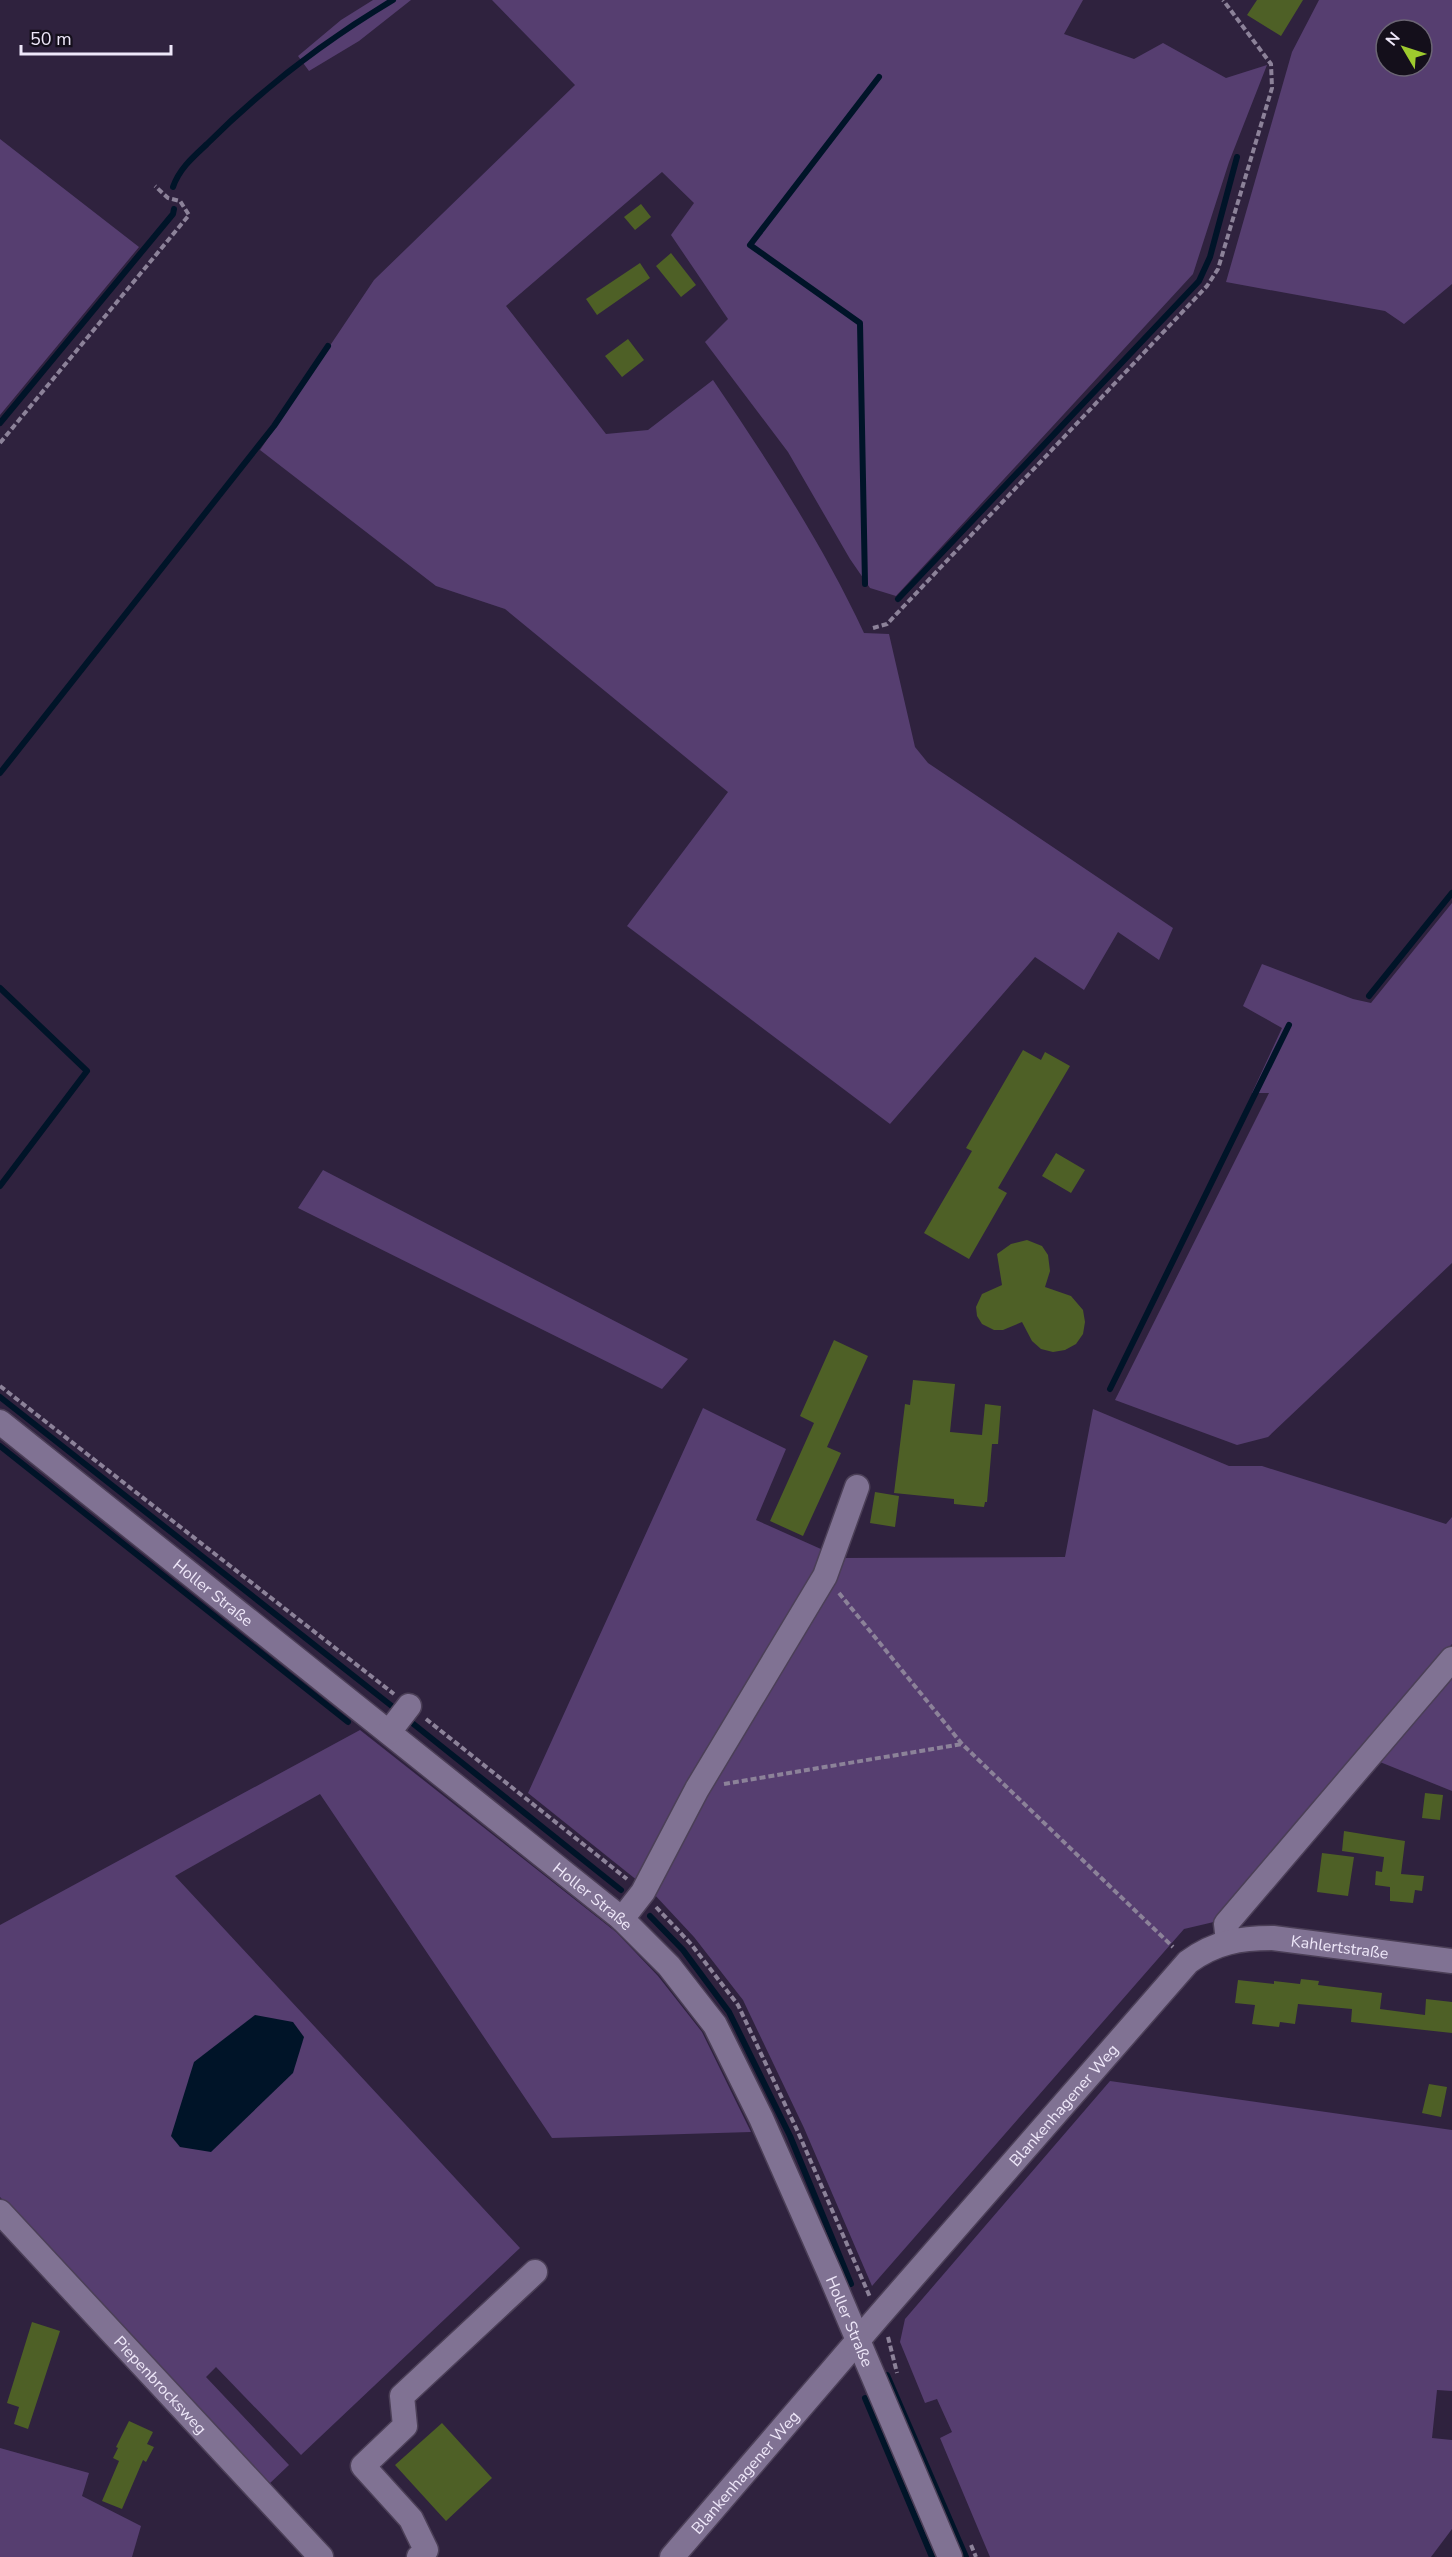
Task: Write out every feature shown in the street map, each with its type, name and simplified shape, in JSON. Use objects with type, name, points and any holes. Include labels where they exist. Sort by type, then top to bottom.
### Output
[{"type":"street","name":"Holler Straße","points":[[0,1422],[622,1919],[669,1966],[714,2025],[761,2118],[950,2557]]},
{"type":"street","points":[[622,1919],[643,1892],[697,1789],[825,1576],[857,1487]]},
{"type":"street","points":[[1228,1941],[1226,1924],[1452,1659]]},
{"type":"street","points":[[389,1732],[410,1706]]},
{"type":"street","name":"Kahlertstraße","points":[[1228,1941],[1273,1938],[1452,1961]]},
{"type":"street","name":"Blankenhagener Weg","points":[[672,2557],[1188,1962],[1205,1950],[1228,1941]]},
{"type":"street","name":"Piepenbrocksweg","points":[[0,2212],[321,2557]]},
{"type":"street","points":[[419,2557],[426,2550],[411,2519],[363,2466],[405,2426],[402,2396],[535,2272]]},
{"type":"path","points":[[873,628],[887,624],[1208,286],[1218,269],[1272,88],[1271,64],[1223,0]]},
{"type":"path","points":[[0,442],[189,215],[180,201],[168,198],[155,186]]},
{"type":"path","points":[[825,1576],[962,1744],[1188,1962]]},
{"type":"path","points":[[697,1789],[962,1744]]},
{"type":"path","points":[[878,2317],[891,2343],[896,2370],[901,2381]]},
{"type":"path","points":[[967,2535],[976,2557]]},
{"type":"shaded area","points":[[373,0],[411,0],[359,41],[309,71],[298,56],[341,20]]},
{"type":"shaded area","points":[[492,0],[1083,0],[1064,34],[1134,59],[1163,43],[1226,78],[1267,65],[1229,162],[1193,274],[896,596],[870,588],[850,559],[788,452],[705,342],[728,319],[671,235],[694,203],[662,172],[506,306],[606,434],[648,430],[713,380],[774,472],[812,535],[864,633],[889,634],[915,747],[928,763],[1173,928],[1159,960],[1118,932],[1084,990],[1035,957],[890,1124],[627,926],[728,792],[505,609],[436,586],[260,450],[374,280],[575,85]]},
{"type":"shaded area","points":[[1319,0],[1452,0],[1452,284],[1404,324],[1385,311],[1226,282],[1292,52]]},
{"type":"shaded area","points":[[0,139],[139,247],[0,415]]},
{"type":"shaded area","points":[[1452,903],[1452,1263],[1268,1437],[1237,1445],[1115,1400],[1269,1093],[1252,1093],[1282,1028],[1243,1006],[1262,964],[1353,999],[1371,1003]]},
{"type":"shaded area","points":[[323,1170],[688,1359],[662,1389],[298,1208]]},
{"type":"shaded area","points":[[703,1408],[786,1449],[756,1520],[841,1558],[1065,1557],[1093,1409],[1229,1466],[1262,1466],[1446,1524],[1452,1517],[1452,1644],[1218,1921],[1184,1929],[872,2286],[804,2128],[743,2000],[694,1937],[653,1893],[528,1793]]},
{"type":"shaded area","points":[[1452,1679],[1452,1791],[1380,1762]]},
{"type":"shaded area","points":[[360,1730],[616,1932],[658,1976],[702,2032],[751,2132],[552,2138],[320,1794],[175,1876],[520,2248],[301,2455],[216,2367],[206,2377],[289,2465],[268,2485],[0,2197],[0,1925]]},
{"type":"shaded area","points":[[1110,2081],[1452,2130],[1452,2391],[1437,2390],[1432,2438],[1452,2440],[1452,2529],[1431,2557],[990,2557],[940,2438],[952,2432],[937,2399],[925,2403],[900,2342],[905,2319]]},
{"type":"shaded area","points":[[0,2448],[89,2473],[82,2496],[141,2526],[132,2557],[0,2557]]},
{"type":"water","points":[[255,2015],[293,2022],[304,2037],[293,2073],[211,2152],[180,2147],[171,2136],[194,2062]]},
{"type":"building","points":[[1257,0],[1303,0],[1281,36],[1247,15]]},
{"type":"building","points":[[641,204],[651,217],[635,230],[624,217]]},
{"type":"building","points":[[671,253],[696,285],[681,297],[656,266]]},
{"type":"building","points":[[640,263],[650,278],[597,315],[586,299]]},
{"type":"building","points":[[628,339],[644,360],[622,377],[605,356]]},
{"type":"building","points":[[1023,1050],[1041,1060],[1045,1052],[1070,1066],[998,1188],[1007,1193],[969,1259],[924,1233],[972,1151],[966,1148]]},
{"type":"building","points":[[1056,1153],[1085,1170],[1071,1193],[1042,1176]]},
{"type":"building","points":[[1027,1240],[1042,1246],[1048,1255],[1050,1271],[1045,1287],[1071,1296],[1083,1310],[1085,1322],[1083,1334],[1076,1344],[1065,1350],[1053,1352],[1041,1349],[1032,1341],[1022,1322],[1003,1330],[994,1330],[982,1324],[977,1316],[976,1307],[982,1294],[1002,1285],[997,1254],[1011,1244]]},
{"type":"building","points":[[834,1340],[868,1356],[827,1447],[841,1453],[803,1536],[770,1521],[814,1423],[800,1416]]},
{"type":"building","points":[[913,1380],[955,1384],[950,1432],[982,1435],[985,1404],[1001,1406],[998,1444],[992,1444],[987,1502],[984,1507],[954,1504],[954,1499],[894,1493],[905,1404],[910,1405]]},
{"type":"building","points":[[875,1492],[899,1496],[895,1527],[870,1523]]},
{"type":"building","points":[[1425,1793],[1443,1795],[1440,1820],[1422,1818]]},
{"type":"building","points":[[1344,1831],[1405,1841],[1401,1874],[1424,1876],[1422,1891],[1415,1890],[1413,1903],[1390,1901],[1390,1887],[1375,1885],[1376,1871],[1382,1872],[1384,1857],[1342,1851]]},
{"type":"building","points":[[1322,1853],[1354,1857],[1348,1896],[1317,1892]]},
{"type":"building","points":[[1301,1979],[1319,1981],[1318,1985],[1382,1993],[1380,2009],[1425,2015],[1426,1999],[1452,2002],[1452,2033],[1351,2022],[1352,2009],[1298,2004],[1295,2024],[1280,2022],[1279,2027],[1252,2024],[1255,2005],[1235,2003],[1238,1980],[1300,1984]]},
{"type":"building","points":[[1429,2084],[1447,2087],[1441,2117],[1422,2113]]},
{"type":"building","points":[[32,2322],[60,2331],[28,2429],[14,2424],[19,2407],[7,2403]]},
{"type":"building","points":[[129,2421],[153,2432],[147,2444],[154,2447],[146,2462],[143,2460],[122,2509],[102,2501],[119,2461],[113,2458],[118,2448],[116,2447]]},
{"type":"building","points":[[442,2423],[492,2478],[446,2521],[395,2465]]},
{"type":"waterway","points":[[173,187],[183,169],[192,159],[272,85],[343,32],[393,0]]},
{"type":"waterway","points":[[865,584],[860,323],[750,245],[879,77]]},
{"type":"waterway","points":[[898,599],[1199,281],[1210,257],[1237,157]]},
{"type":"waterway","points":[[0,423],[173,214],[174,209]]},
{"type":"waterway","points":[[0,773],[274,426],[328,346]]},
{"type":"waterway","points":[[1369,996],[1452,893]]},
{"type":"waterway","points":[[0,988],[87,1071],[0,1186]]},
{"type":"waterway","points":[[1110,1389],[1289,1025]]},
{"type":"waterway","points":[[0,1397],[393,1707]]},
{"type":"waterway","points":[[0,1446],[348,1722]]},
{"type":"waterway","points":[[411,1722],[621,1890]]},
{"type":"waterway","points":[[650,1916],[683,1950],[729,2012],[790,2136],[851,2284]]},
{"type":"waterway","points":[[887,2375],[966,2557]]},
{"type":"waterway","points":[[865,2398],[932,2557]]}]
